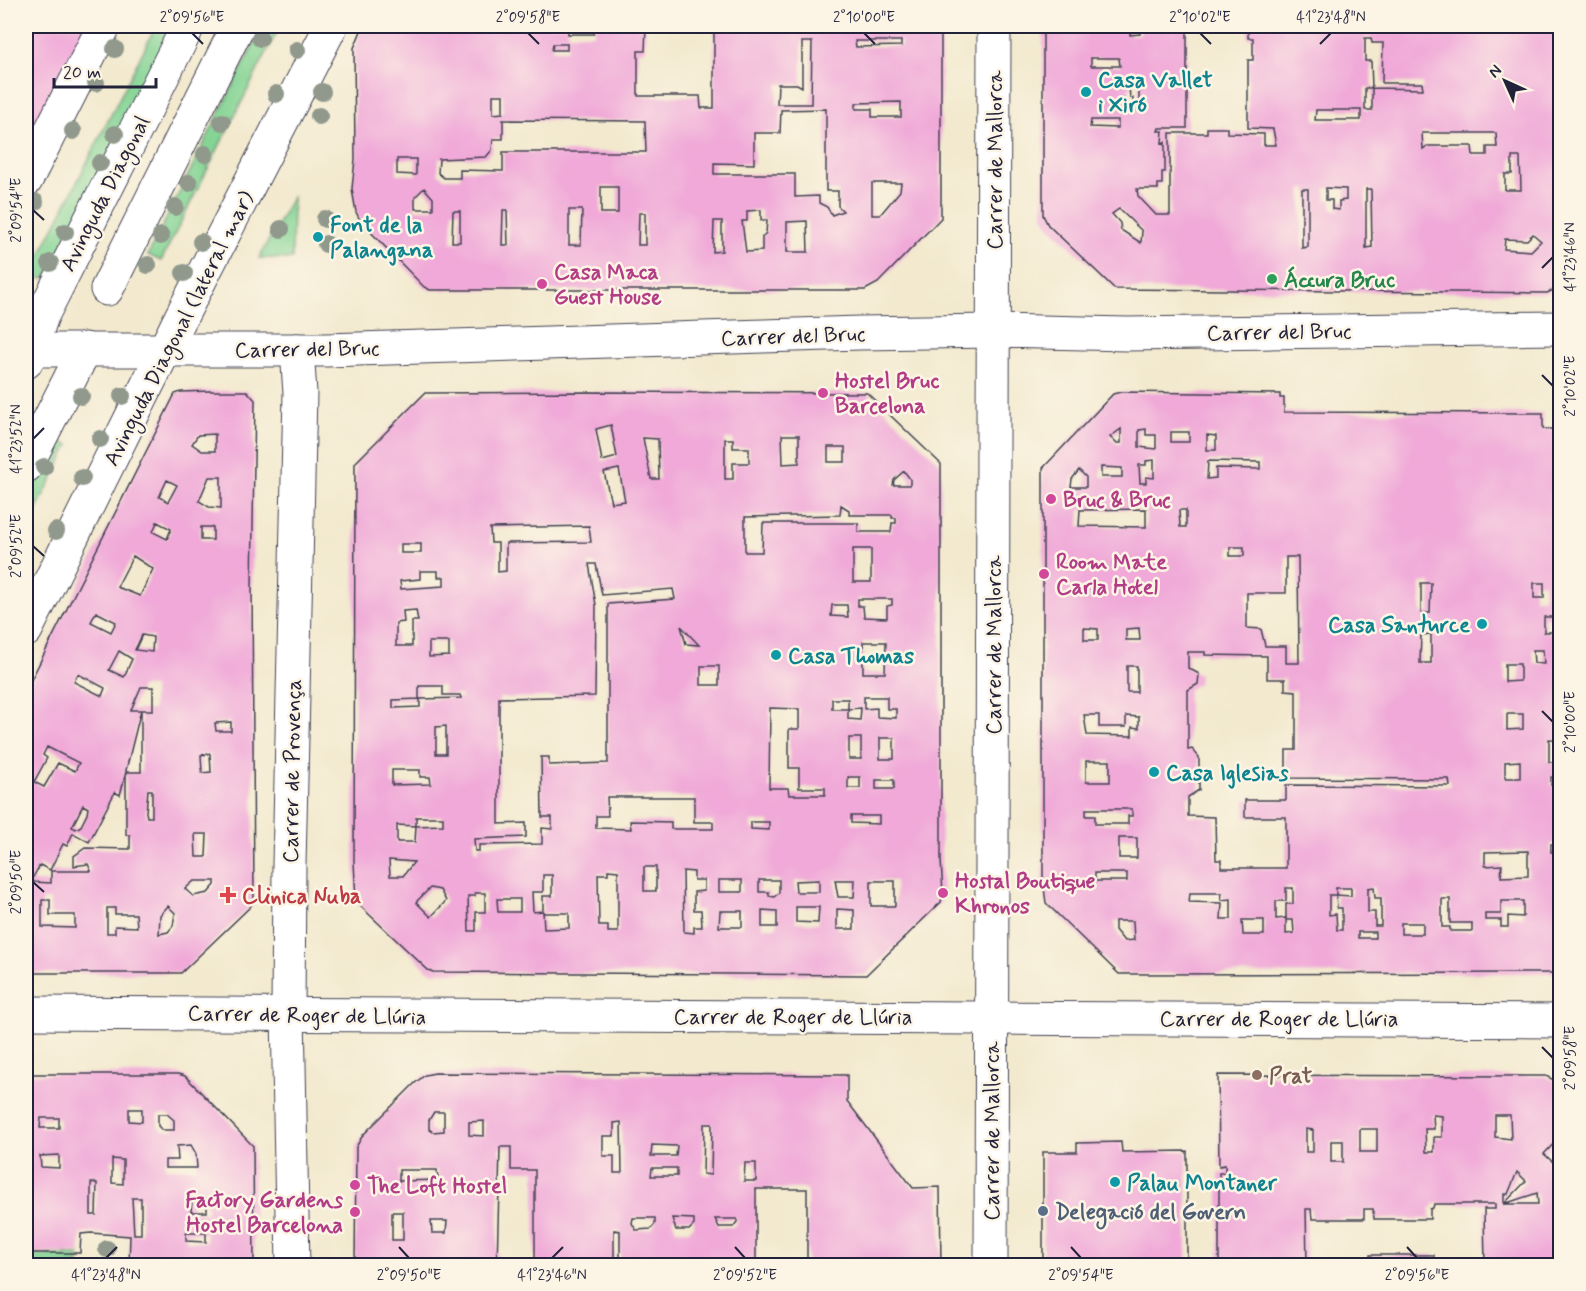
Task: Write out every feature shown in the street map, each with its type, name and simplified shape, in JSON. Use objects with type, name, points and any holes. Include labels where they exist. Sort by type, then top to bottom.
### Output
[{"type":"street","points":[[26,180],[104,26]]},
{"type":"street","name":"Avinguda Diagonal","points":[[28,354],[42,316],[188,26]]},
{"type":"street","name":"Avinguda Diagonal","points":[[107,289],[238,26]]},
{"type":"street","name":"Avinguda Diagonal (lateral mar)","points":[[26,630],[165,349],[331,26]]},
{"type":"street","name":"Carrer de Mallorca","points":[[991,1266],[994,26]]},
{"type":"street","name":"Carrer del Bruc","points":[[28,354],[85,349],[297,350],[993,331],[1127,334],[1560,328]]},
{"type":"street","points":[[26,466],[85,349]]},
{"type":"street","name":"Carrer de Provença","points":[[293,1266],[288,1014],[300,393],[297,350]]},
{"type":"street","name":"Carrer de Roger de Llúria","points":[[26,1013],[1560,1021]]},
{"type":"green space","points":[[156,26],[174,26],[46,278],[28,279]]},
{"type":"green space","points":[[263,26],[280,26],[161,261],[148,255]]},
{"type":"green space","points":[[293,196],[292,259],[259,258]]},
{"type":"green space","points":[[55,439],[69,445],[26,530],[26,496]]},
{"type":"green space","points":[[26,1255],[79,1255],[79,1265],[26,1265]]},
{"type":"building","points":[[26,26],[87,26],[26,147]]},
{"type":"building","points":[[363,26],[461,26],[469,29],[470,26],[568,26],[568,34],[594,34],[595,26],[646,26],[645,51],[638,51],[638,96],[700,96],[701,108],[714,108],[714,26],[941,26],[941,218],[878,283],[865,290],[430,290],[424,287],[361,222],[356,212],[352,189],[355,159],[354,48]],"holes":[[[855,41],[901,41],[901,46],[856,47]],[[802,42],[812,42],[811,104],[777,104],[778,84],[797,84],[802,87]],[[553,44],[567,44],[567,50],[552,50]],[[493,95],[503,95],[503,113],[493,114]],[[901,102],[901,117],[872,117],[872,109],[856,109],[856,103]],[[826,109],[826,191],[838,191],[838,206],[843,211],[832,215],[827,207],[819,203],[819,196],[795,197],[795,174],[714,174],[714,163],[754,164],[754,133],[780,133],[781,110]],[[503,120],[645,121],[646,152],[503,152],[503,171],[460,170],[460,178],[444,178],[438,173],[439,159],[486,157],[492,150],[493,139],[503,139]],[[397,159],[416,159],[416,175],[397,174]],[[872,183],[901,183],[900,191],[880,215],[872,215]],[[601,187],[618,187],[618,213],[601,213]],[[424,188],[433,198],[433,209],[415,209],[415,197]],[[503,210],[507,210],[508,245],[502,245]],[[569,210],[582,210],[581,245],[569,245]],[[761,210],[761,220],[767,220],[766,233],[762,237],[762,251],[746,252],[742,221],[747,221],[747,211]],[[453,211],[460,211],[460,242],[452,242]],[[639,213],[645,213],[645,245],[638,245]],[[714,221],[722,221],[722,251],[713,252]],[[807,221],[808,252],[787,252],[787,222]]]},
{"type":"building","points":[[1043,26],[1130,26],[1130,35],[1140,34],[1140,26],[1187,26],[1187,128],[1159,128],[1158,131],[1163,131],[1162,143],[1165,142],[1165,172],[1162,172],[1162,184],[1158,184],[1158,189],[1137,189],[1138,196],[1156,215],[1170,215],[1170,133],[1207,133],[1207,128],[1227,128],[1227,133],[1264,134],[1264,145],[1276,145],[1273,129],[1248,128],[1248,60],[1253,60],[1253,38],[1248,38],[1248,26],[1560,26],[1560,287],[1547,293],[1115,289],[1048,225],[1043,215]],"holes":[[[1365,38],[1371,38],[1372,43],[1383,43],[1382,83],[1422,83],[1423,89],[1372,88],[1371,61],[1365,61]],[[1091,58],[1119,58],[1120,66],[1091,66]],[[1133,82],[1139,82],[1139,103],[1133,103],[1133,98],[1130,98],[1129,87],[1134,86]],[[1365,88],[1372,88],[1372,110],[1365,110]],[[1316,110],[1361,110],[1361,120],[1315,120]],[[1091,120],[1118,120],[1118,128],[1090,127]],[[1422,133],[1496,133],[1497,147],[1487,147],[1487,155],[1473,155],[1472,146],[1427,146],[1423,149]],[[1512,157],[1520,157],[1521,190],[1505,190],[1505,174],[1512,174]],[[1326,188],[1346,189],[1346,200],[1339,201],[1339,210],[1332,209],[1332,200],[1326,200]],[[1302,189],[1308,189],[1308,247],[1302,248]],[[1366,189],[1371,189],[1372,247],[1366,248]],[[1119,209],[1142,231],[1141,243],[1121,230],[1120,223],[1112,214]],[[1533,234],[1541,241],[1531,251],[1504,249],[1505,239],[1527,240]]]},
{"type":"building","points":[[247,391],[255,400],[252,586],[254,901],[181,973],[26,973],[26,690],[175,394]],"holes":[[[215,434],[215,451],[202,451],[192,444],[198,435]],[[209,477],[221,477],[221,508],[209,507],[199,501]],[[167,480],[177,485],[168,502],[159,497]],[[157,522],[171,529],[167,539],[153,532]],[[201,527],[213,527],[213,540],[201,540]],[[133,556],[153,569],[140,596],[117,587]],[[96,612],[116,622],[111,632],[91,622]],[[142,635],[153,637],[152,652],[135,650]],[[119,651],[132,659],[124,677],[109,670]],[[78,674],[105,688],[102,696],[74,682]],[[141,687],[153,687],[153,710],[131,710]],[[141,710],[141,772],[126,772]],[[231,722],[231,731],[216,731],[215,723]],[[47,747],[79,763],[75,771],[58,763],[44,787],[34,782],[47,758],[43,755]],[[210,754],[211,772],[202,773],[201,755]],[[126,772],[126,835],[130,835],[130,849],[85,848],[74,856],[74,866],[88,864],[91,871],[51,871],[51,883],[34,882],[32,879],[40,865],[50,870],[63,844],[67,846],[73,833],[89,842],[115,792],[120,795]],[[148,790],[152,790],[152,817],[147,817]],[[83,805],[88,808],[81,826],[76,829],[72,827]],[[195,834],[207,834],[206,857],[196,857]],[[194,881],[215,881],[215,885],[208,893],[193,896],[185,889]],[[42,900],[50,900],[50,915],[75,915],[75,928],[42,927]],[[168,906],[175,913],[173,926],[168,932],[159,934],[160,915]],[[107,908],[115,908],[115,914],[136,914],[137,927],[115,926],[115,933],[107,933]]]},
{"type":"building","points":[[1121,392],[1280,394],[1280,398],[1284,398],[1284,412],[1543,413],[1543,429],[1560,429],[1560,617],[1544,617],[1544,632],[1560,632],[1560,740],[1549,739],[1549,762],[1560,762],[1560,778],[1551,777],[1551,785],[1560,785],[1560,844],[1551,844],[1551,852],[1556,852],[1556,871],[1560,871],[1560,968],[1557,973],[1119,974],[1046,903],[1043,880],[1043,468],[1113,394]],"holes":[[[1121,429],[1121,443],[1116,443],[1110,437]],[[1146,429],[1146,435],[1156,435],[1156,449],[1139,447],[1139,430]],[[1171,432],[1189,432],[1189,442],[1171,442]],[[1207,435],[1216,436],[1216,450],[1207,450]],[[1154,460],[1154,478],[1146,477],[1146,483],[1140,483],[1139,465],[1146,465],[1146,461]],[[1208,461],[1260,462],[1260,469],[1216,468],[1216,478],[1207,479]],[[1101,467],[1122,468],[1122,477],[1101,477]],[[1079,470],[1086,477],[1086,487],[1071,487],[1072,479]],[[1146,509],[1146,527],[1079,526],[1080,510]],[[1179,510],[1186,510],[1186,527],[1180,527]],[[1230,547],[1244,547],[1244,556],[1230,556]],[[1286,557],[1298,557],[1299,663],[1286,663],[1286,646],[1265,646],[1261,629],[1247,628],[1247,593],[1286,593]],[[1421,583],[1431,583],[1430,613],[1421,613]],[[1534,583],[1544,583],[1544,598],[1534,598]],[[1084,628],[1098,629],[1098,640],[1084,640]],[[1139,628],[1140,640],[1126,640],[1126,629]],[[1431,634],[1431,663],[1420,663],[1421,635]],[[1533,650],[1543,650],[1544,664],[1534,663]],[[1188,652],[1205,652],[1205,655],[1267,656],[1267,679],[1285,679],[1285,690],[1296,691],[1296,750],[1286,750],[1286,778],[1449,779],[1450,786],[1286,785],[1286,800],[1245,800],[1245,817],[1286,817],[1286,868],[1221,868],[1221,860],[1216,860],[1215,817],[1188,816],[1188,797],[1199,790],[1199,757],[1192,749],[1188,750],[1188,690],[1198,684],[1199,674],[1188,668]],[[1505,664],[1520,664],[1520,681],[1505,682]],[[1127,666],[1137,666],[1137,692],[1127,692]],[[1507,714],[1523,714],[1523,729],[1507,730]],[[1084,715],[1099,715],[1099,727],[1126,727],[1126,716],[1139,717],[1139,728],[1132,727],[1132,736],[1087,735]],[[1086,761],[1110,761],[1110,782],[1086,782]],[[1520,761],[1520,778],[1505,778],[1505,762]],[[1086,809],[1132,809],[1132,816],[1128,816],[1128,824],[1095,824],[1095,816],[1086,816]],[[1119,838],[1137,838],[1137,858],[1119,858]],[[1528,851],[1528,876],[1501,877],[1502,865],[1485,866],[1485,852]],[[1095,873],[1127,873],[1127,881],[1095,881]],[[1374,887],[1375,898],[1381,898],[1381,926],[1375,926],[1375,912],[1368,912],[1368,888]],[[1286,888],[1293,888],[1293,904],[1286,904],[1286,918],[1276,919],[1276,901],[1286,901]],[[1336,888],[1351,888],[1351,896],[1336,895]],[[1190,893],[1222,893],[1221,900],[1231,899],[1231,919],[1221,919],[1222,903],[1189,902]],[[1329,895],[1336,895],[1337,908],[1342,908],[1342,930],[1337,930],[1336,914],[1329,915]],[[1442,899],[1450,899],[1450,923],[1472,923],[1472,931],[1450,931],[1450,927],[1442,927]],[[1501,901],[1523,901],[1523,917],[1508,916],[1508,927],[1501,927],[1501,920],[1485,920],[1485,914],[1501,914]],[[1242,920],[1264,920],[1264,935],[1243,935]],[[1286,920],[1293,920],[1294,933],[1286,934]],[[1115,921],[1133,921],[1134,940],[1124,941],[1115,930]],[[1401,923],[1423,923],[1423,934],[1401,934]],[[1358,932],[1375,932],[1375,938],[1358,938]]]},
{"type":"building","points":[[425,393],[867,393],[941,464],[941,861],[943,893],[941,902],[866,975],[433,972],[428,970],[356,902],[354,861],[355,463]],"holes":[[[611,425],[617,457],[602,461],[596,429]],[[782,435],[799,435],[799,463],[783,464]],[[643,438],[658,439],[659,479],[651,479]],[[725,439],[733,439],[733,448],[749,448],[749,463],[733,463],[733,479],[725,479]],[[828,447],[845,447],[845,462],[828,462]],[[619,469],[625,501],[611,503],[604,472]],[[904,471],[910,479],[910,485],[893,485],[894,480]],[[841,505],[849,510],[849,515],[892,515],[892,518],[896,518],[896,523],[892,523],[891,532],[858,532],[858,523],[763,523],[762,552],[745,552],[745,517],[840,515]],[[589,526],[591,542],[506,543],[506,571],[498,572],[498,543],[491,543],[490,528]],[[401,544],[421,544],[421,553],[401,553]],[[853,549],[871,549],[871,582],[853,582]],[[589,564],[596,564],[602,595],[673,589],[675,599],[608,604],[608,763],[549,765],[549,757],[541,757],[542,817],[552,817],[552,829],[542,828],[542,844],[479,845],[479,851],[475,851],[474,839],[526,837],[526,823],[499,824],[499,698],[595,696],[596,605]],[[420,571],[438,571],[438,577],[444,577],[444,586],[401,589],[400,581],[420,579]],[[858,599],[892,599],[892,605],[887,606],[887,618],[864,617],[863,606],[858,606]],[[832,605],[847,605],[848,617],[831,616]],[[416,610],[418,621],[412,621],[412,646],[396,646],[396,623],[404,622],[403,611]],[[681,626],[699,645],[686,644]],[[429,642],[449,642],[449,656],[429,657]],[[863,642],[886,642],[885,673],[863,673]],[[701,666],[719,666],[719,685],[701,685]],[[419,686],[443,686],[443,695],[460,695],[461,698],[420,699],[420,707],[393,708],[393,700],[419,699]],[[864,697],[887,697],[887,709],[896,709],[896,718],[877,717],[877,708],[864,709]],[[832,699],[848,699],[848,709],[832,709]],[[770,708],[799,709],[799,729],[789,729],[789,768],[799,768],[799,788],[825,788],[825,795],[789,795],[788,788],[769,788]],[[861,708],[860,720],[848,719],[848,709]],[[446,726],[446,754],[436,754],[436,727]],[[849,738],[861,738],[861,759],[849,759]],[[880,738],[894,738],[894,759],[880,759]],[[392,770],[420,770],[420,777],[430,777],[431,784],[392,785]],[[848,777],[860,777],[860,788],[848,788]],[[876,780],[894,780],[894,789],[876,789]],[[607,797],[694,797],[694,822],[713,822],[713,829],[671,829],[671,822],[630,821],[631,829],[596,828],[596,816],[608,816]],[[851,816],[879,816],[879,824],[851,823]],[[416,817],[443,817],[443,825],[416,826]],[[751,822],[769,822],[769,830],[751,829]],[[397,825],[416,826],[415,842],[397,842]],[[389,860],[414,862],[403,876],[390,876]],[[644,867],[656,867],[656,891],[644,891]],[[608,870],[618,871],[618,932],[608,932],[608,926],[599,926],[598,874],[608,874]],[[683,871],[694,872],[694,880],[704,880],[704,891],[694,892],[694,910],[701,910],[702,927],[694,927],[694,933],[684,932]],[[543,875],[552,875],[552,896],[543,896],[543,911],[533,912],[532,892],[543,892]],[[719,880],[742,880],[742,892],[719,892]],[[759,880],[779,880],[779,893],[774,897],[769,896],[769,892],[759,892]],[[819,880],[819,892],[796,892],[795,881]],[[835,880],[855,880],[854,897],[838,897]],[[871,881],[895,881],[895,906],[871,906]],[[430,888],[440,890],[446,901],[431,917],[416,902]],[[485,893],[485,912],[476,912],[476,931],[469,931],[468,896]],[[497,899],[520,899],[520,912],[498,912]],[[796,907],[819,907],[818,923],[796,922]],[[837,909],[854,910],[854,929],[837,929]],[[762,910],[777,911],[777,927],[762,927]],[[720,911],[742,911],[742,927],[719,927]],[[543,913],[569,913],[569,928],[544,929]]]},
{"type":"building","points":[[435,1073],[847,1075],[847,1101],[913,1188],[940,1187],[941,1266],[807,1266],[807,1189],[756,1189],[756,1266],[620,1266],[620,1231],[614,1230],[614,1266],[535,1266],[535,1170],[511,1170],[511,1147],[500,1147],[497,1266],[355,1266],[356,1147],[363,1135],[425,1075]],"holes":[[[434,1112],[444,1112],[444,1131],[433,1132],[429,1129],[429,1120]],[[484,1121],[484,1136],[469,1135],[469,1122]],[[621,1122],[622,1173],[614,1173],[614,1156],[603,1156],[603,1136],[614,1136],[614,1123]],[[704,1124],[712,1124],[711,1175],[703,1174]],[[652,1145],[677,1146],[676,1156],[651,1156]],[[745,1163],[756,1163],[756,1181],[744,1181]],[[652,1168],[677,1168],[677,1176],[651,1176]],[[399,1170],[437,1170],[438,1180],[399,1181]],[[392,1212],[403,1212],[403,1240],[392,1240]],[[633,1218],[655,1218],[655,1224],[651,1229],[636,1230],[632,1223]],[[672,1218],[694,1219],[694,1225],[689,1230],[676,1230]],[[715,1219],[737,1219],[733,1227],[719,1227]],[[431,1221],[447,1221],[446,1233],[432,1233]]]},
{"type":"building","points":[[26,1074],[178,1074],[185,1076],[253,1146],[254,1266],[129,1266],[130,1236],[91,1233],[81,1234],[80,1253],[26,1253]],"holes":[[[129,1109],[142,1109],[142,1122],[129,1121]],[[158,1114],[167,1114],[174,1120],[174,1130],[162,1130],[158,1126]],[[41,1118],[59,1118],[59,1128],[40,1128]],[[191,1145],[196,1154],[197,1168],[165,1168],[165,1160],[178,1160],[177,1146]],[[59,1155],[59,1168],[41,1167],[40,1156]],[[112,1159],[123,1160],[123,1184],[112,1183]],[[91,1183],[97,1183],[96,1215],[91,1215]],[[132,1198],[141,1198],[141,1234],[134,1234]],[[192,1199],[207,1199],[207,1212],[191,1212]],[[186,1233],[206,1233],[206,1242],[186,1241]]]},
{"type":"building","points":[[1218,1075],[1546,1076],[1560,1083],[1560,1137],[1544,1154],[1553,1162],[1560,1155],[1560,1204],[1554,1205],[1554,1210],[1560,1210],[1560,1261],[1555,1261],[1555,1266],[1485,1266],[1484,1209],[1495,1209],[1495,1204],[1434,1204],[1430,1209],[1430,1219],[1374,1219],[1373,1209],[1364,1209],[1364,1219],[1312,1219],[1311,1209],[1306,1209],[1307,1266],[1219,1266],[1219,1173],[1225,1173],[1225,1165],[1219,1166]],"holes":[[[1433,1115],[1442,1116],[1442,1137],[1434,1137],[1434,1152],[1426,1152],[1425,1129],[1434,1129]],[[1495,1115],[1510,1115],[1511,1139],[1495,1137]],[[1306,1129],[1313,1130],[1313,1152],[1306,1152]],[[1360,1129],[1377,1129],[1377,1152],[1360,1152]],[[1331,1141],[1343,1141],[1343,1162],[1331,1162]],[[1517,1172],[1526,1181],[1504,1204],[1504,1194],[1508,1194]],[[1537,1193],[1538,1204],[1504,1204]]]},
{"type":"building","name":"Palau Montaner","points":[[1121,1142],[1122,1152],[1187,1151],[1187,1266],[1043,1266],[1043,1152],[1077,1152],[1077,1143]]},
{"type":"building","points":[[1370,1255],[1434,1255],[1434,1266],[1370,1266]]},
{"type":"place","name":"Casa Vallet i Xiró","points":[[1086,92]]},
{"type":"place","name":"Font de la Palangana","points":[[318,237]]},
{"type":"place","name":"Áccura Bruc","points":[[1272,279]]},
{"type":"place","name":"Casa Maca Guest House","points":[[542,284]]},
{"type":"place","name":"Hostel Bruc Barcelona","points":[[823,393]]},
{"type":"place","name":"Bruc & Bruc","points":[[1051,499]]},
{"type":"place","name":"Room Mate Carla Hotel","points":[[1044,574]]},
{"type":"place","name":"Casa Santurce","points":[[1482,624]]},
{"type":"place","name":"Casa Thomas","points":[[776,655]]},
{"type":"place","name":"Casa Iglesias","points":[[1154,772]]},
{"type":"place","name":"Hostal Boutique Khronos","points":[[943,893]]},
{"type":"place","name":"Clinica Nuba","points":[[228,895]]},
{"type":"place","name":"Prat","points":[[1257,1075]]},
{"type":"place","name":"Palau Montaner","points":[[1115,1182]]},
{"type":"place","name":"The Loft Hostel","points":[[355,1185]]},
{"type":"place","name":"Delegació del Govern","points":[[1043,1211]]},
{"type":"place","name":"Factory Gardens Hostel Barcelona","points":[[355,1212]]}]
